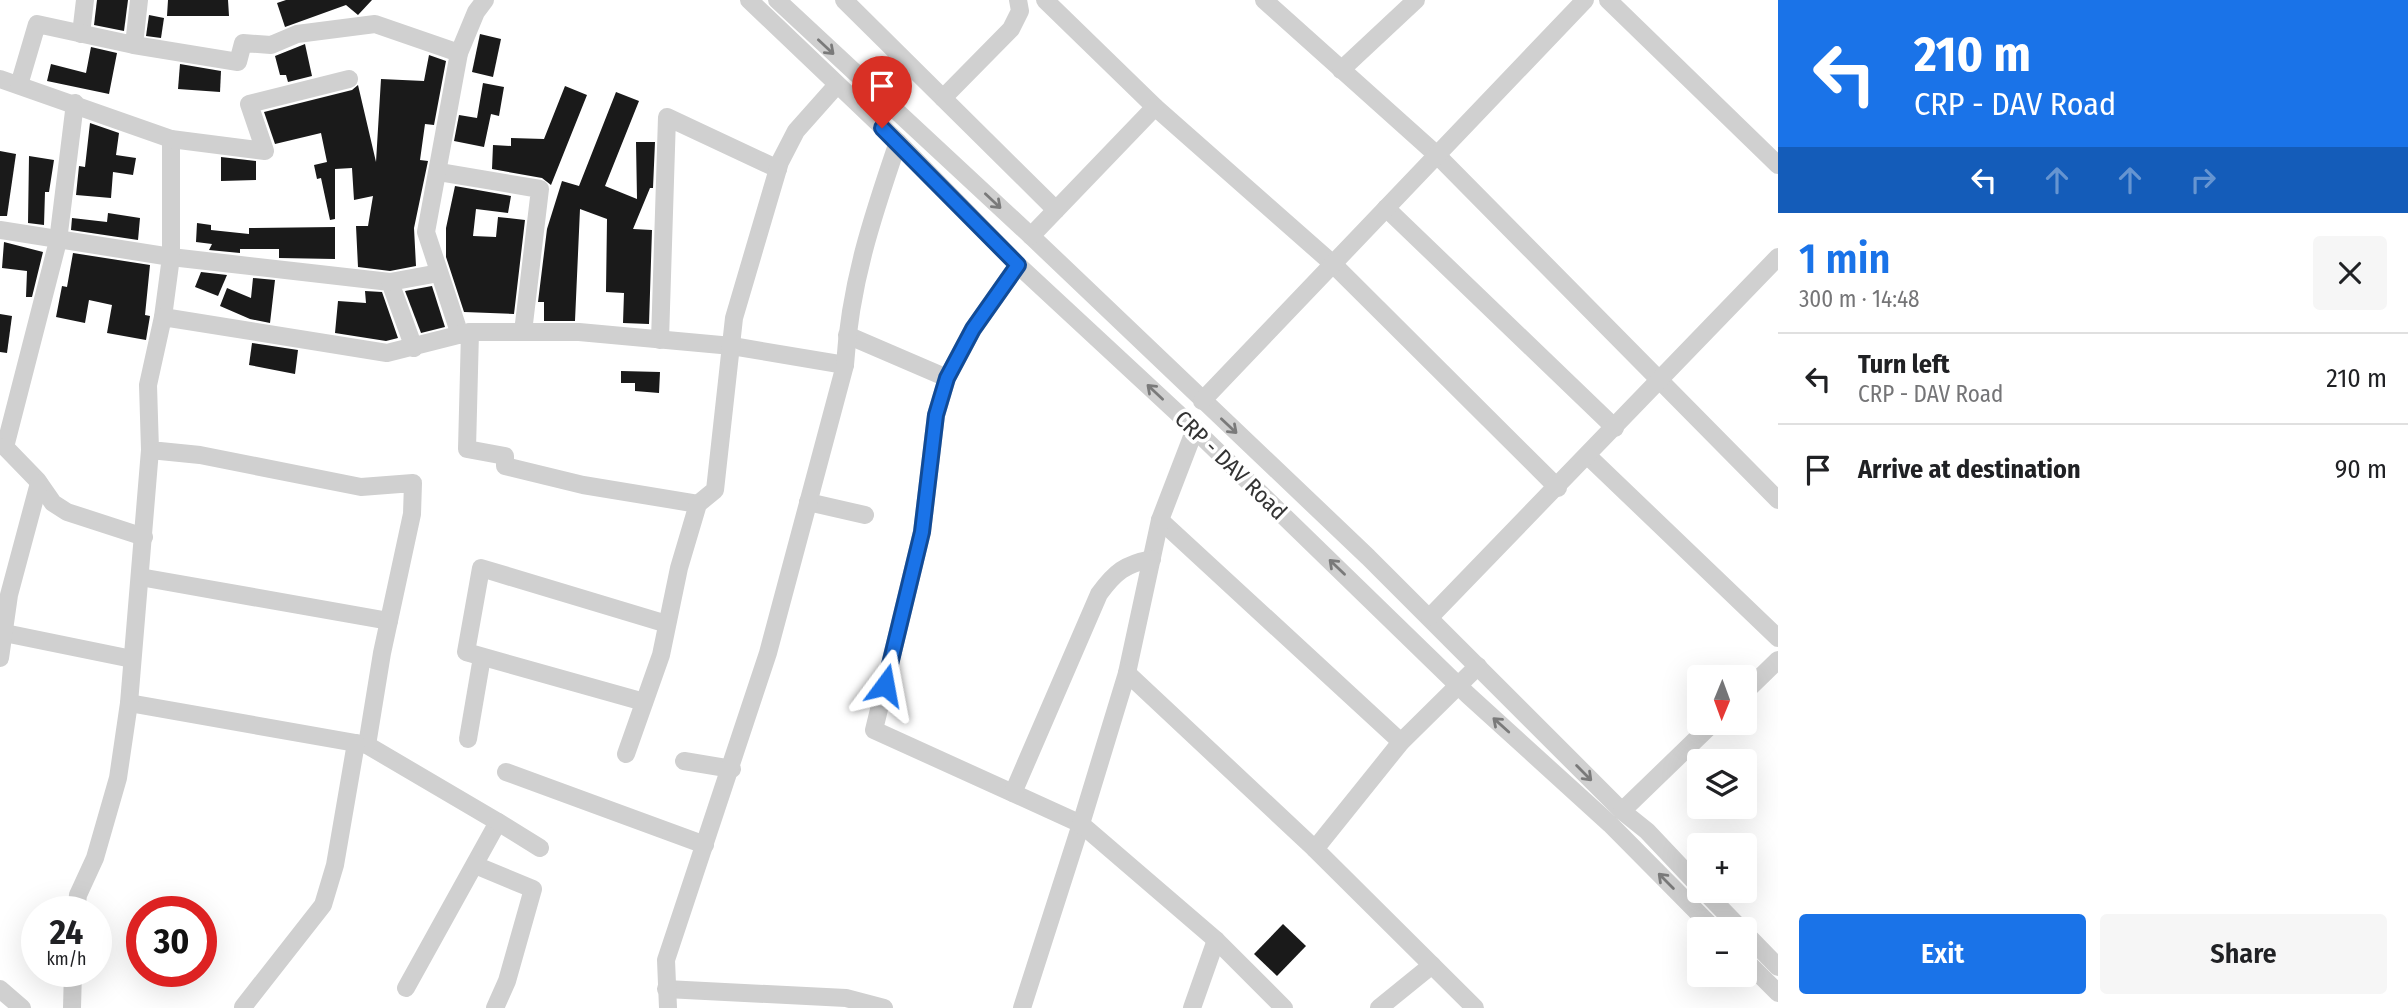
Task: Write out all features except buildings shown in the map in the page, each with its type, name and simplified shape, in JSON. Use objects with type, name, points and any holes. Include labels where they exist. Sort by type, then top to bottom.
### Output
[{"type":"street","points":[[81,34],[85,0]]},
{"type":"street","points":[[134,45],[139,0]]},
{"type":"street","points":[[485,0],[476,12],[459,53],[426,232],[439,273],[465,334],[467,449],[505,456],[505,466],[570,482],[698,504]]},
{"type":"street","name":"CRP - DAV Road","points":[[749,0],[836,86],[898,142],[1018,265],[1195,429],[1457,684],[1610,824],[1702,917]]},
{"type":"street","name":"CRP - DAV Road","points":[[777,0],[1109,309],[1430,617],[1687,873]]},
{"type":"street","points":[[844,0],[1056,210]]},
{"type":"street","points":[[943,98],[1011,29],[1020,11],[1018,0]]},
{"type":"street","points":[[1045,0],[1155,107],[1333,264],[1558,488]]},
{"type":"street","points":[[1264,0],[1437,155],[1778,500]]},
{"type":"street","points":[[1341,70],[1416,0]]},
{"type":"street","points":[[1608,0],[1778,165]]},
{"type":"street","points":[[1202,401],[1437,155],[1574,4]]},
{"type":"street","points":[[19,85],[37,24],[134,45],[238,62],[243,43],[271,45],[297,34],[375,24],[459,53]]},
{"type":"street","points":[[0,79],[75,103],[171,139],[265,151],[249,104],[349,79]]},
{"type":"street","points":[[626,754],[661,655],[679,568],[698,504],[715,490],[734,318],[778,169],[796,131],[836,86]]},
{"type":"street","points":[[75,103],[58,241],[2,446],[39,483],[53,503],[67,512],[144,537]]},
{"type":"street","points":[[1031,236],[1155,107]]},
{"type":"street","points":[[660,340],[667,117],[778,169]]},
{"type":"street","points":[[78,896],[95,858],[118,778],[129,703],[150,450],[148,385],[163,317],[171,257],[171,139]]},
{"type":"street","points":[[668,1008],[666,960],[732,769],[768,653],[845,365],[847,335],[862,247],[898,142]]},
{"type":"street","points":[[439,172],[540,189],[533,230],[523,332]]},
{"type":"street","points":[[1386,208],[1615,428]]},
{"type":"street","points":[[0,230],[171,257],[390,282],[439,273]]},
{"type":"street","points":[[1430,617],[1558,488],[1778,257]]},
{"type":"street","points":[[1018,265],[973,329],[947,378],[936,415],[922,532],[874,730],[1081,824],[1216,940],[1284,1008]]},
{"type":"street","points":[[390,282],[414,348]]},
{"type":"street","points":[[1087,330],[1109,309]]},
{"type":"street","points":[[163,317],[387,353],[465,334],[579,332],[732,346],[845,365]]},
{"type":"street","points":[[847,335],[947,378]]},
{"type":"street","points":[[1022,1008],[1127,673],[1160,520],[1195,429]]},
{"type":"street","points":[[150,450],[200,455],[362,487],[413,483],[412,514],[339,846],[323,905],[243,1007]]},
{"type":"street","points":[[1588,456],[1778,638]]},
{"type":"street","points":[[0,658],[9,595],[39,483]]},
{"type":"street","points":[[808,502],[865,515]]},
{"type":"street","points":[[1160,520],[1401,742]]},
{"type":"street","points":[[1013,793],[1099,594],[1113,575],[1127,564],[1152,559]]},
{"type":"street","points":[[644,702],[466,652],[481,568],[667,624]]},
{"type":"street","points":[[140,577],[389,621]]},
{"type":"street","points":[[3,633],[132,659]]},
{"type":"street","points":[[468,739],[482,657]]},
{"type":"street","points":[[1757,680],[1778,660]]},
{"type":"street","points":[[1315,849],[1401,742],[1478,666]]},
{"type":"street","points":[[1127,673],[1315,849],[1475,1008]]},
{"type":"street","points":[[129,703],[362,744],[540,848]]},
{"type":"street","points":[[1622,811],[1701,735]]},
{"type":"street","points":[[684,761],[732,769]]},
{"type":"street","points":[[506,772],[705,845]]},
{"type":"street","points":[[406,988],[498,822]]},
{"type":"street","points":[[475,865],[533,889],[508,981],[495,1008]]},
{"type":"street","points":[[1716,903],[1729,917]]},
{"type":"street","points":[[1192,1008],[1216,940]]},
{"type":"street","points":[[1757,945],[1778,967]]},
{"type":"street","points":[[1378,1008],[1432,965]]},
{"type":"street","points":[[1757,972],[1778,993]]},
{"type":"street","points":[[72,1008],[73,987]]},
{"type":"street","points":[[0,989],[22,1008]]},
{"type":"street","points":[[666,989],[846,998],[884,1008]]},
{"type":"route","points":[[882,128],[1018,265],[973,329],[947,378],[936,415],[922,532],[885,685]]}]
